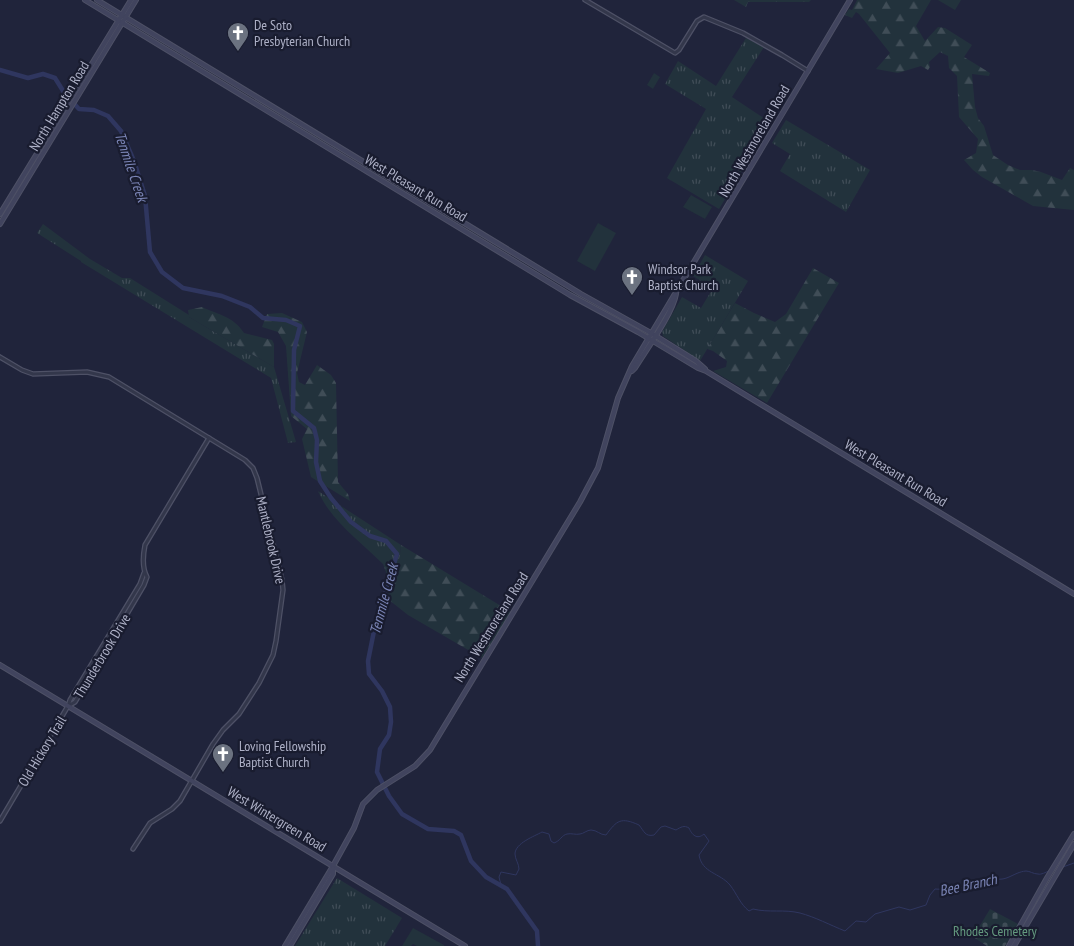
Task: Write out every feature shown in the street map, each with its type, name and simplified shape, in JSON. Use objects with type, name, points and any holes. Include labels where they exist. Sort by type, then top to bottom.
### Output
[{"type":"main road","name":"West Pleasant Run Road","points":[[85,0],[90,1],[118,20],[570,296],[706,371],[1074,594]]},
{"type":"main road","name":"West Pleasant Run Road","points":[[97,0],[581,294],[653,334],[696,361],[706,371]]},
{"type":"main road","name":"North Hampton Road","points":[[0,224],[123,22],[131,0]]},
{"type":"main road","name":"North Hampton Road","points":[[0,214],[118,20],[124,16],[136,0]]},
{"type":"main road","name":"North Westmoreland Road","points":[[285,946],[354,828],[360,810],[372,793],[415,766],[430,750],[576,508],[598,468],[618,398],[630,373],[635,368],[672,298],[850,0]]},
{"type":"main road","points":[[610,317],[614,312]]},
{"type":"main road","name":"West Wintergreen Road","points":[[0,665],[465,946]]},
{"type":"main road","points":[[1014,946],[1058,860],[1074,834]]},
{"type":"main road","points":[[1009,946],[1049,880],[1074,844]]},
{"type":"main road","name":"North Westmoreland Road","points":[[290,946],[333,874],[333,866]]},
{"type":"street","points":[[585,0],[675,53],[680,50],[697,20],[704,17],[743,33],[808,71]]},
{"type":"street","name":"Mantlebrook Drive","points":[[0,357],[33,374],[87,372],[109,377],[246,460],[253,468],[257,478],[274,541],[283,590],[273,655],[247,702],[239,714],[222,730],[180,801],[172,809],[150,822],[133,849]]},
{"type":"street","name":"Thunderbrook Drive","points":[[68,706],[75,702],[144,585],[147,577],[144,573],[143,555],[147,540],[209,438]]},
{"type":"street","name":"Old Hickory Trail","points":[[0,821],[68,706]]},
{"type":"green space","points":[[734,0],[811,0],[809,2],[748,2],[746,7]]},
{"type":"green space","points":[[857,0],[931,0],[916,26],[925,41],[938,27],[945,28],[972,45],[964,57],[990,73],[989,76],[972,74],[975,107],[978,118],[984,126],[993,155],[1020,170],[1041,172],[1062,180],[1070,168],[1074,170],[1074,210],[1033,206],[973,170],[964,160],[976,153],[978,139],[959,117],[957,76],[949,68],[948,56],[940,52],[929,62],[930,67],[928,70],[921,66],[898,73],[876,69],[890,53],[859,14],[856,12],[852,18],[845,15],[849,9],[852,10]]},
{"type":"green space","points":[[938,0],[961,0],[955,10]]},
{"type":"green space","points":[[746,38],[764,47],[732,97],[771,123],[719,209],[667,178],[706,109],[665,84],[678,61],[716,86]]},
{"type":"green space","points":[[654,73],[660,77],[653,89],[647,85]]},
{"type":"green space","points":[[786,120],[870,170],[846,212],[780,171],[790,154],[772,143]]},
{"type":"green space","points":[[691,195],[712,207],[705,219],[683,207]]},
{"type":"green space","points":[[598,223],[616,233],[595,271],[577,261]]},
{"type":"green space","points":[[43,224],[90,259],[122,278],[130,278],[189,315],[189,317],[274,367],[296,442],[288,443],[271,378],[37,233]]},
{"type":"green space","points":[[705,255],[748,281],[700,361],[663,336],[662,332],[682,297],[701,308],[713,288],[693,276]]},
{"type":"green space","points":[[813,268],[839,283],[767,403],[713,371],[726,367],[727,361],[707,349],[735,303],[775,322],[786,314]]},
{"type":"green space","points":[[202,307],[230,319],[244,333],[272,340],[274,344],[274,367],[189,317],[188,310]]},
{"type":"green space","points":[[282,313],[302,322],[307,332],[297,373],[299,382],[305,385],[317,365],[331,375],[336,383],[338,482],[348,494],[350,501],[311,477],[302,439],[307,429],[291,416],[286,346],[278,332],[262,327],[267,314]]},
{"type":"green space","points":[[318,491],[401,545],[398,572],[389,600],[386,572],[383,564],[338,521],[330,512]]},
{"type":"green space","points":[[401,545],[511,612],[482,658],[408,615],[389,600],[398,572]]},
{"type":"green space","points":[[337,878],[402,918],[385,946],[295,946]]},
{"type":"green space","name":"Rhodes Cemetery","points":[[990,909],[1018,924],[1005,946],[987,946],[973,937]]},
{"type":"green space","points":[[413,928],[444,946],[417,946],[413,944],[411,946],[402,946]]},
{"type":"waterway","name":"Tenmile Creek","points":[[0,70],[28,78],[43,74],[55,78],[65,94],[79,109],[94,110],[108,116],[121,131],[134,161],[145,196],[150,252],[162,272],[183,288],[222,296],[250,307],[263,318],[286,320],[300,326],[294,350],[293,411],[314,428],[317,440],[316,462],[320,481],[351,522],[370,536],[386,541],[397,554],[374,631],[368,661],[369,674],[382,691],[390,707],[391,722],[389,735],[380,749],[377,772],[389,796],[402,814],[428,829],[454,831],[461,835],[471,861],[486,877],[507,889],[537,931],[538,946]]},
{"type":"waterway","name":"Bee Branch","points":[[501,885],[499,877],[501,872],[516,875],[519,869],[515,856],[516,850],[518,846],[530,838],[542,832],[549,834],[551,841],[554,843],[565,835],[581,834],[590,830],[606,835],[620,821],[628,821],[639,825],[649,835],[654,835],[661,827],[665,826],[676,830],[687,827],[697,837],[704,834],[709,841],[699,855],[701,861],[707,869],[730,885],[749,911],[753,909],[800,913],[845,931],[856,921],[866,922],[875,914],[899,907],[910,910],[926,905],[935,889],[957,890],[976,880],[992,877],[1001,879],[1026,871],[1035,874],[1049,871]]},
{"type":"waterway","name":"Bee Branch","points":[[1063,867],[1074,863]]},
{"type":"place","name":"De Soto Presbyterian Church","points":[[238,52]]},
{"type":"place","name":"Windsor Park Baptist Church","points":[[632,296]]},
{"type":"place","name":"Loving Fellowship Baptist Church","points":[[223,773]]}]
